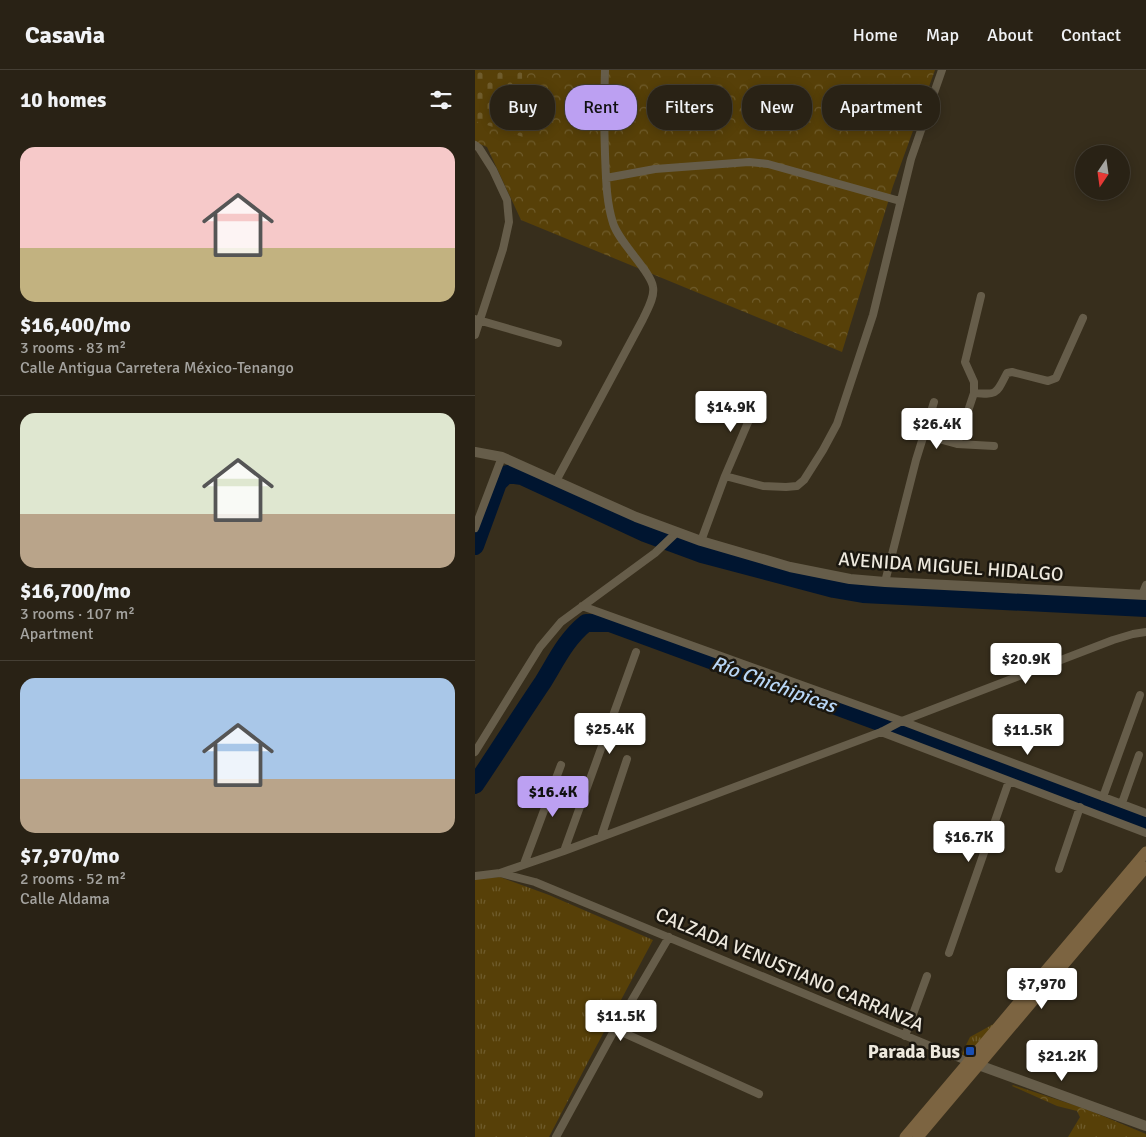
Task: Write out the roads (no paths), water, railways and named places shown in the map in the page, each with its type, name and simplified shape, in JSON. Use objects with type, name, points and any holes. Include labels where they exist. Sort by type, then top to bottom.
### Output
[{"type":"main road","points":[[918,1137],[974,1063],[1146,852]]},
{"type":"main road","points":[[905,1137],[974,1063],[1146,867]]},
{"type":"street","points":[[556,481],[643,319],[652,296],[653,286],[649,277],[619,236],[613,224],[609,208],[606,178],[605,70]]},
{"type":"street","points":[[725,476],[763,486],[797,486],[805,480],[837,424],[873,315],[911,160],[942,70]]},
{"type":"street","points":[[475,335],[478,320],[503,249],[509,222],[507,200],[493,170],[477,146]]},
{"type":"street","points":[[606,178],[655,169],[749,162],[768,164],[900,201]]},
{"type":"street","points":[[957,444],[974,393],[974,382],[965,362],[981,296]]},
{"type":"street","points":[[974,393],[991,394],[995,392],[1007,373],[1012,372],[1048,382],[1053,380],[1083,318]]},
{"type":"street","points":[[478,320],[558,343]]},
{"type":"street","points":[[701,541],[725,476],[758,399]]},
{"type":"street","points":[[885,582],[934,402]]},
{"type":"street","points":[[924,434],[957,444],[994,446]]},
{"type":"street","name":"AVENIDA MIGUEL HIDALGO","points":[[475,452],[502,457],[674,535],[789,567],[850,579],[885,582],[1144,595]]},
{"type":"street","points":[[475,528],[502,457]]},
{"type":"street","points":[[475,752],[540,647],[561,622],[655,554],[674,535]]},
{"type":"street","points":[[1144,595],[1146,585]]},
{"type":"street","points":[[582,606],[1146,813]]},
{"type":"street","points":[[499,874],[884,731],[901,722],[1113,640],[1146,632]]},
{"type":"street","points":[[564,851],[636,652]]},
{"type":"street","points":[[1103,797],[1140,695]]},
{"type":"street","points":[[884,731],[1146,833]]},
{"type":"street","points":[[1122,804],[1139,755]]},
{"type":"street","points":[[601,837],[627,758]]},
{"type":"street","points":[[525,864],[561,765]]},
{"type":"street","points":[[949,953],[1009,781]]},
{"type":"street","points":[[1059,870],[1080,807]]},
{"type":"street","name":"CALZADA VENUSTIANO CARRANZA","points":[[475,876],[499,874],[535,882],[905,1036],[1146,1126]]},
{"type":"street","points":[[556,1137],[615,1029],[669,937]]},
{"type":"street","points":[[905,1036],[927,976]]},
{"type":"street","points":[[615,1029],[759,1094]]},
{"type":"waterway","points":[[475,546],[498,483],[507,474],[522,476],[645,533],[702,554],[834,589],[863,594],[1146,608]]},
{"type":"waterway","name":"Río Chichipicas","points":[[475,785],[573,636],[586,623],[610,623],[1146,820]]},
{"type":"place","name":"Parada Bus","points":[[970,1051]]}]
